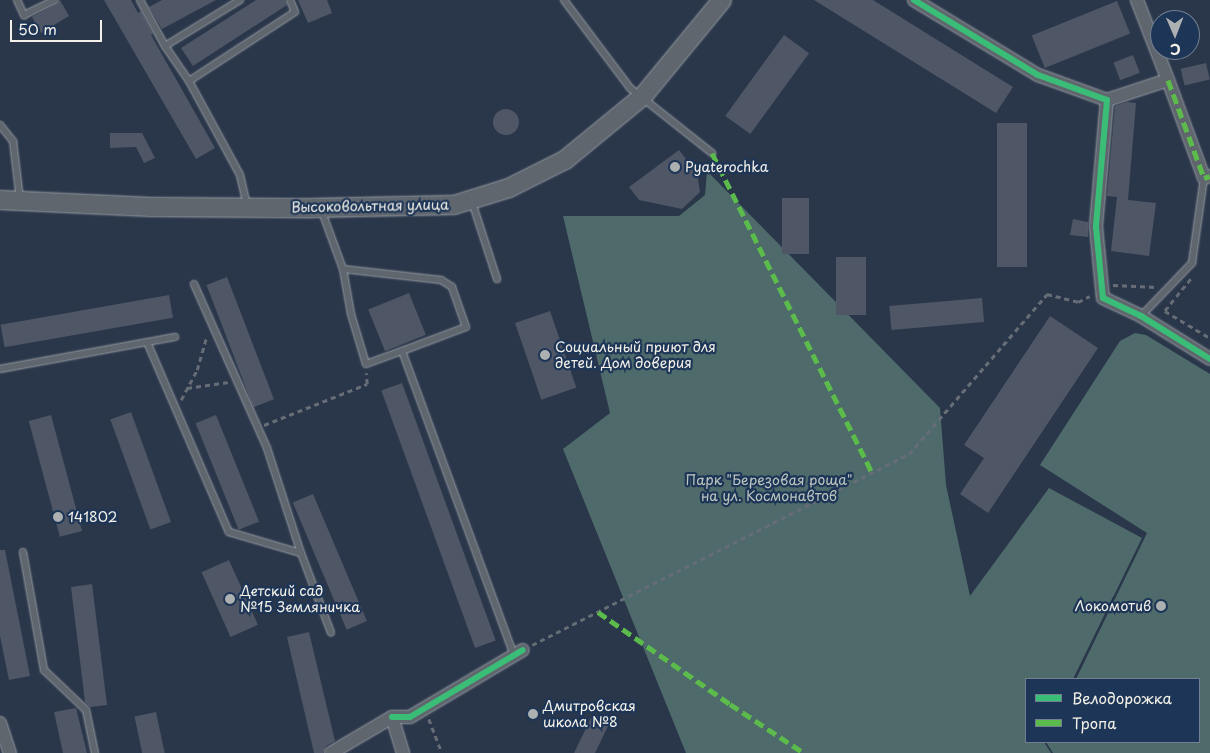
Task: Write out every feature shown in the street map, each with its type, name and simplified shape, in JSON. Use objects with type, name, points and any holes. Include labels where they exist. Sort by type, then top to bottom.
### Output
[{"type":"main road","name":"Высоковольтная улица","points":[[0,200],[151,206],[320,208],[454,205],[509,188],[565,160],[643,96],[722,0]]},
{"type":"street","points":[[914,0],[1038,75],[1107,100],[1168,80]]},
{"type":"street","points":[[1137,0],[1207,177]]},
{"type":"street","points":[[1107,100],[1096,227],[1103,298],[1141,316],[1210,358]]},
{"type":"street","points":[[331,753],[392,717],[410,717],[425,709],[518,652]]},
{"type":"street","points":[[392,717],[404,753]]},
{"type":"street","points":[[0,723],[10,753]]},
{"type":"lane","points":[[18,0],[24,15],[55,0]]},
{"type":"lane","points":[[165,46],[240,0]]},
{"type":"lane","points":[[189,81],[295,12],[290,0]]},
{"type":"lane","points":[[564,0],[630,88],[643,96],[712,153]]},
{"type":"lane","points":[[141,1],[165,46],[189,81],[240,175],[247,206]]},
{"type":"lane","points":[[0,125],[12,141],[20,201]]},
{"type":"lane","points":[[1141,316],[1192,263],[1207,177]]},
{"type":"lane","points":[[471,200],[497,279]]},
{"type":"lane","points":[[320,208],[343,269],[351,314],[366,364],[466,327],[452,287],[441,280],[343,269]]},
{"type":"lane","points":[[194,284],[268,448],[301,553],[331,633]]},
{"type":"lane","points":[[0,369],[175,337]]},
{"type":"lane","points":[[147,342],[229,532],[301,553]]},
{"type":"lane","points":[[402,351],[518,652]]},
{"type":"lane","points":[[23,552],[44,670],[86,710],[95,753]]},
{"type":"path","points":[[518,652],[909,454],[1047,294],[1078,302],[1115,284],[1184,288]]},
{"type":"path","points":[[1165,311],[1210,338]]},
{"type":"path","points":[[176,408],[197,370],[211,322]]},
{"type":"path","points":[[258,428],[368,384],[366,364]]},
{"type":"path","points":[[187,388],[238,381]]},
{"type":"path","points":[[425,709],[442,753]]},
{"type":"green space","name":"Парк \"Березовая роща\" на ул. Космонавтов","points":[[707,171],[940,408],[946,485],[970,596],[1049,488],[1142,538],[1073,678],[1025,678],[1025,743],[1045,743],[1051,753],[686,753],[563,449],[610,413],[563,216],[679,216],[705,195]]},
{"type":"green space","name":"Локомотив","points":[[1135,333],[1146,335],[1210,374],[1210,753],[1053,753],[1047,743],[1200,743],[1200,678],[1076,678],[1147,533],[1040,465],[1120,341]]},
{"type":"building","points":[[60,0],[69,16],[41,33],[32,17],[57,4]]},
{"type":"building","points":[[104,0],[131,0],[138,13],[141,11],[153,34],[151,35],[215,148],[196,159]]},
{"type":"building","points":[[162,0],[216,0],[162,29],[149,7]]},
{"type":"building","points":[[256,0],[285,0],[287,5],[193,66],[181,48]]},
{"type":"building","points":[[298,0],[327,0],[332,13],[308,23]]},
{"type":"building","points":[[814,0],[873,0],[1013,87],[996,113]]},
{"type":"building","points":[[1117,1],[1130,33],[1045,68],[1032,35]]},
{"type":"building","points":[[784,35],[809,53],[750,134],[725,116]]},
{"type":"building","points":[[1133,55],[1140,73],[1120,80],[1113,63]]},
{"type":"building","points":[[1206,63],[1210,80],[1184,85],[1181,69]]},
{"type":"building","points":[[1127,102],[1136,103],[1128,200],[1156,203],[1149,256],[1111,251],[1117,197],[1107,196],[1115,106]]},
{"type":"building","points":[[506,109],[515,113],[519,122],[515,131],[506,135],[497,131],[493,122],[497,113]]},
{"type":"building","points":[[997,123],[1027,123],[1027,267],[997,267]]},
{"type":"building","points":[[110,133],[142,133],[155,158],[144,163],[136,147],[110,148]]},
{"type":"building","points":[[679,150],[697,173],[700,192],[682,209],[639,200],[629,187]]},
{"type":"building","points":[[782,198],[809,198],[809,254],[782,254]]},
{"type":"building","points":[[1073,219],[1088,222],[1088,237],[1070,235]]},
{"type":"building","points":[[836,257],[866,257],[866,315],[836,315]]},
{"type":"building","points":[[227,277],[274,399],[253,407],[206,285]]},
{"type":"building","points":[[409,293],[426,335],[385,351],[368,309]]},
{"type":"building","points":[[169,295],[173,318],[5,347],[1,325]]},
{"type":"building","points":[[982,298],[984,322],[891,330],[889,306]]},
{"type":"building","name":"Социальный приют для детей. Дом доверия","points":[[550,311],[576,388],[541,400],[515,323]]},
{"type":"building","points":[[1050,316],[1098,348],[988,513],[960,494],[984,458],[964,445]]},
{"type":"building","points":[[402,383],[496,640],[475,648],[381,391]]},
{"type":"building","points":[[131,412],[171,522],[150,529],[110,420]]},
{"type":"building","points":[[51,415],[82,531],[60,537],[29,421]]},
{"type":"building","points":[[216,415],[259,522],[239,530],[196,423]]},
{"type":"building","points":[[313,494],[367,621],[347,630],[293,503]]},
{"type":"building","points":[[0,550],[5,550],[30,676],[9,680],[0,636]]},
{"type":"building","name":"Детский сад №15 Земляничка","points":[[229,560],[258,625],[230,637],[202,572]]},
{"type":"building","points":[[92,584],[107,705],[90,707],[85,702],[71,587]]},
{"type":"building","points":[[309,632],[335,741],[326,746],[323,753],[314,753],[287,637]]},
{"type":"building","points":[[76,708],[87,753],[63,753],[54,712]]},
{"type":"building","points":[[156,712],[165,753],[142,753],[134,717]]},
{"type":"building","points":[[593,714],[610,722],[595,753],[574,753]]},
{"type":"marked path","points":[[1168,80],[1204,178],[1210,176]]},
{"type":"marked path","points":[[712,153],[872,473]]},
{"type":"marked path","points":[[598,612],[804,753]]},
{"type":"cycle path","points":[[914,0],[1038,75],[1107,100],[1096,227],[1103,298],[1141,316],[1210,359]]},
{"type":"cycle path","points":[[392,717],[410,717],[523,650]]},
{"type":"place","name":"Pyaterochka","points":[[675,167]]},
{"type":"place","name":"Социальный приют для детей. Дом доверия","points":[[545,355]]},
{"type":"place","name":"141802","points":[[58,517]]},
{"type":"place","name":"Детский сад №15 Земляничка","points":[[230,599]]},
{"type":"place","name":"Локомотив","points":[[1161,606]]},
{"type":"place","name":"Дмитровская школа №8","points":[[533,714]]}]
